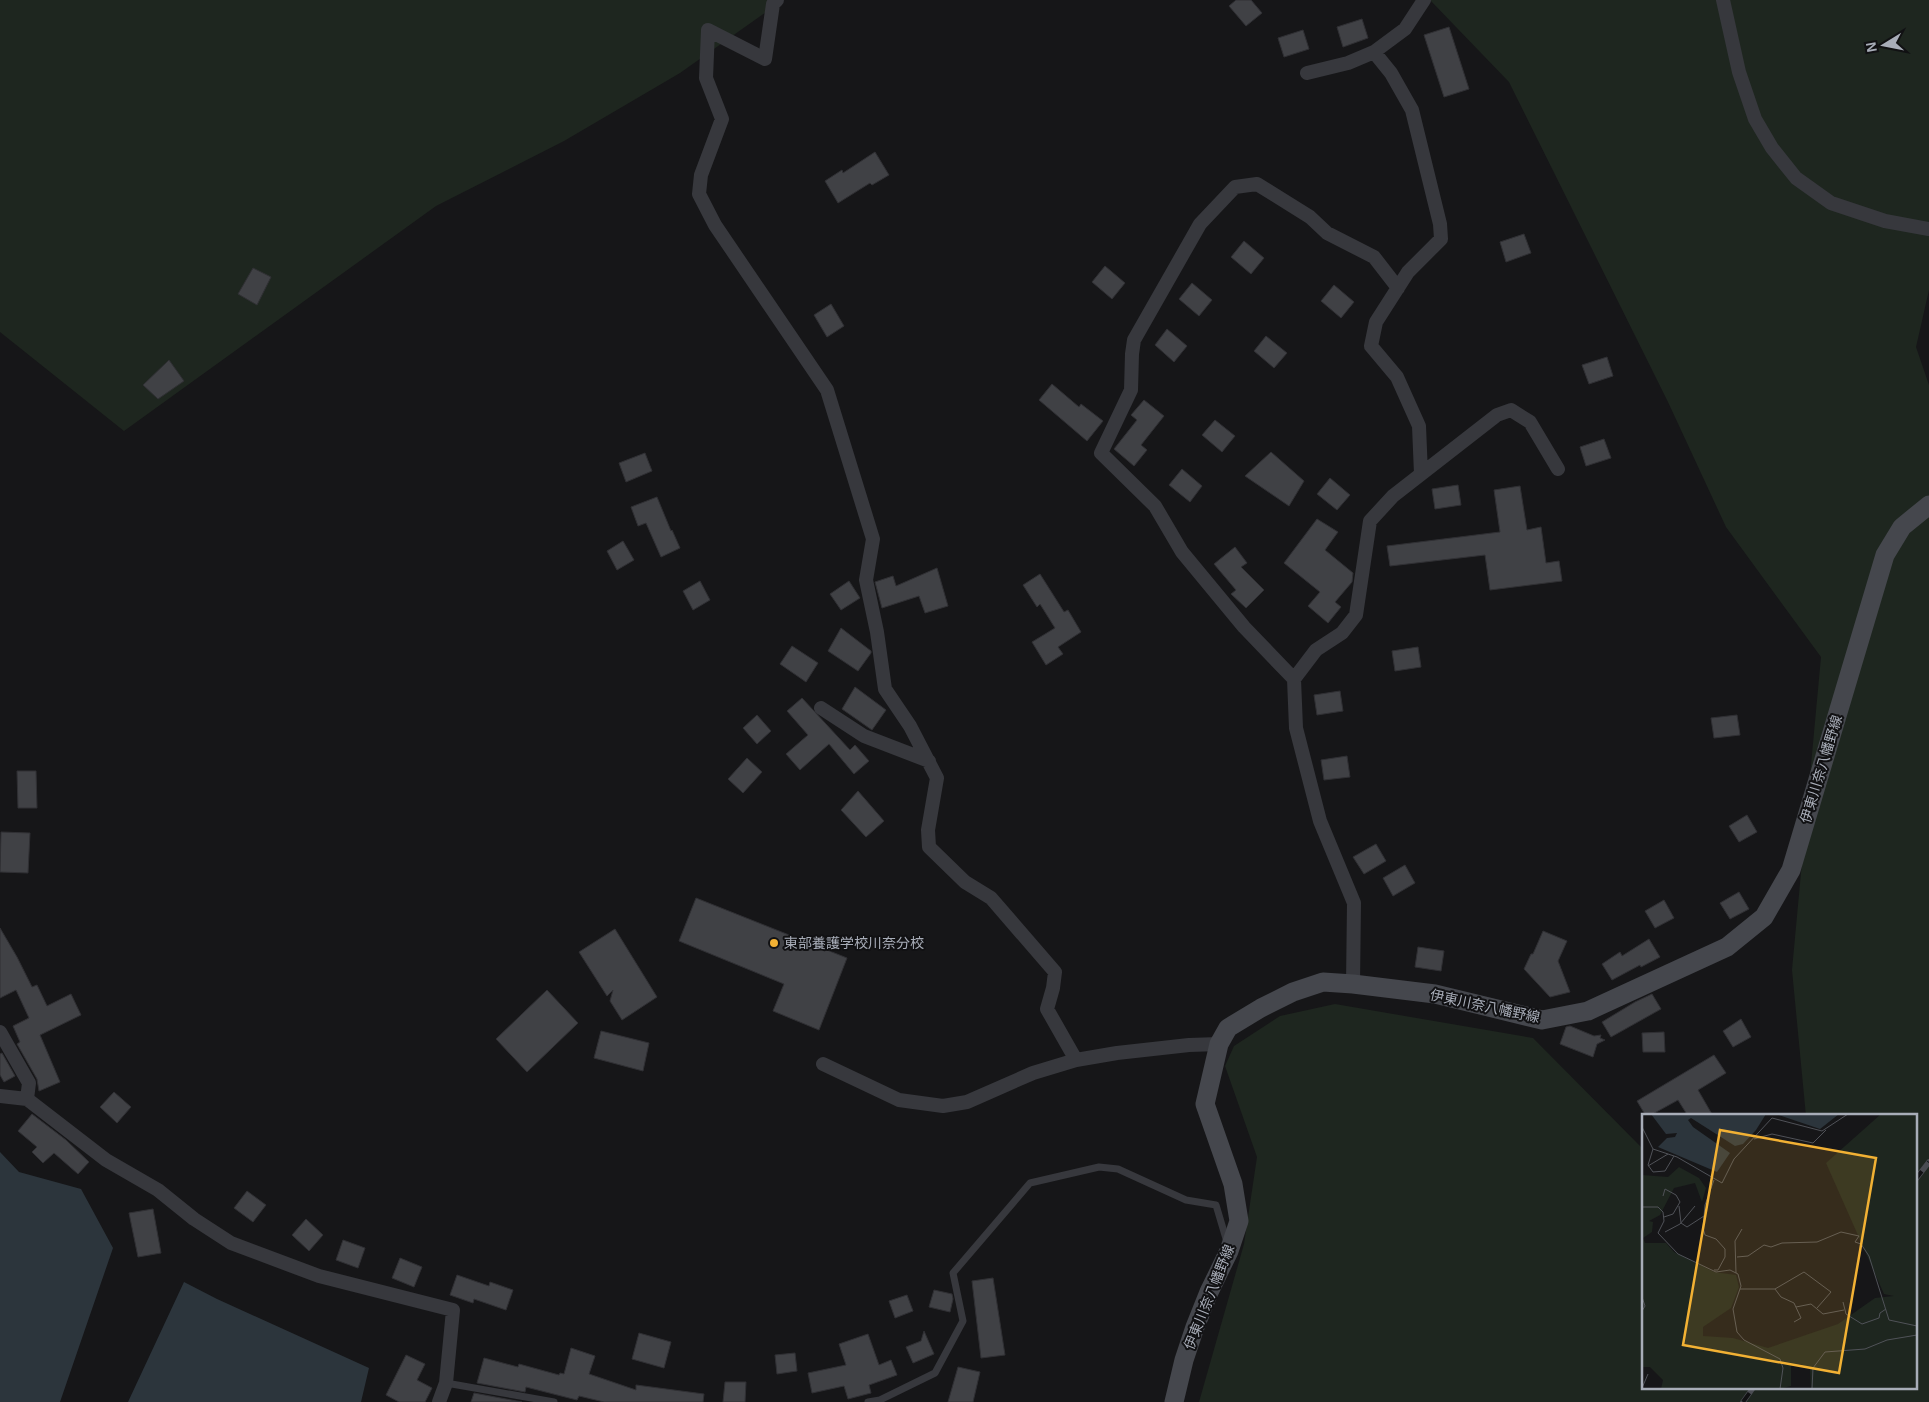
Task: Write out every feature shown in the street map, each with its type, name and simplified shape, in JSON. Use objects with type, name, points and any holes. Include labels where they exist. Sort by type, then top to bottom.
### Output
[{"type":"main road","name":"伊東川奈八幡野線","points":[[1174,1402],[1184,1360],[1195,1327],[1209,1292],[1229,1251],[1239,1221],[1234,1184],[1206,1104],[1219,1044],[1228,1028],[1261,1008],[1293,992],[1323,982],[1435,994],[1542,1020],[1588,1011],[1727,947],[1764,917],[1791,870],[1885,555],[1902,527],[1929,505]]},
{"type":"street","points":[[777,0],[773,4],[765,58],[708,30],[706,78],[722,119],[701,175],[699,194],[715,225],[827,390],[873,539],[866,580],[877,632],[885,689],[910,726],[937,778],[928,830],[929,847],[965,882],[991,898],[1055,972],[1047,1009],[1076,1060]]},
{"type":"street","points":[[1307,73],[1348,63],[1374,52],[1405,29],[1424,0]]},
{"type":"street","points":[[1723,0],[1738,72],[1755,119],[1772,148],[1796,178],[1831,202],[1885,221],[1929,229]]},
{"type":"street","points":[[1374,52],[1391,73],[1412,110],[1440,224],[1441,239],[1408,272],[1376,322],[1371,346],[1397,378],[1419,426],[1420,474]]},
{"type":"street","points":[[1294,679],[1244,626],[1182,552],[1156,506],[1101,453],[1131,390],[1134,340],[1200,224],[1235,187],[1258,184],[1310,217],[1327,233],[1374,257],[1398,288]]},
{"type":"street","points":[[1353,984],[1354,903],[1320,821],[1296,728],[1294,679],[1316,650],[1342,633],[1356,615],[1370,521],[1393,496],[1420,474],[1497,415],[1511,410],[1530,422],[1558,469]]},
{"type":"street","points":[[821,708],[864,736],[929,761]]},
{"type":"street","points":[[0,1032],[29,1083],[27,1099]]},
{"type":"street","points":[[823,1064],[899,1100],[943,1106],[967,1102],[1033,1074],[1076,1060],[1116,1053],[1190,1045],[1219,1044]]},
{"type":"street","points":[[0,1096],[27,1099],[106,1160],[158,1190],[194,1219],[232,1243],[319,1276],[453,1310],[446,1383],[439,1402]]},
{"type":"lane","points":[[868,1402],[880,1400],[935,1373],[963,1321],[953,1273],[1030,1183],[1099,1167],[1118,1168],[1186,1200],[1216,1205],[1229,1251]]},
{"type":"lane","points":[[446,1383],[554,1402]]},
{"type":"shaded area","points":[[0,0],[783,0],[680,73],[564,141],[436,206],[124,431],[0,332]]},
{"type":"shaded area","points":[[1430,0],[1929,0],[1929,290],[1916,347],[1929,385],[1929,1402],[1199,1402],[1244,1244],[1257,1157],[1225,1066],[1234,1046],[1280,1016],[1335,1004],[1533,1038],[1642,1148],[1642,1390],[1916,1390],[1916,1114],[1806,1114],[1792,970],[1821,657],[1726,527],[1668,402],[1509,82]]},
{"type":"shaded area","points":[[0,1152],[19,1172],[81,1189],[113,1248],[60,1402],[0,1402]]},
{"type":"shaded area","points":[[184,1282],[217,1299],[369,1368],[361,1402],[128,1402]]},
{"type":"building","points":[[1236,0],[1251,0],[1262,13],[1246,26],[1229,6]]},
{"type":"building","points":[[1362,19],[1368,38],[1343,47],[1337,27]]},
{"type":"building","points":[[1449,27],[1469,89],[1444,97],[1424,35]]},
{"type":"building","points":[[1303,30],[1309,49],[1284,57],[1278,38]]},
{"type":"building","points":[[875,152],[889,175],[872,185],[870,183],[838,203],[825,181],[842,170],[843,173]]},
{"type":"building","points":[[1524,234],[1531,253],[1506,262],[1500,242]]},
{"type":"building","points":[[1244,241],[1264,258],[1251,274],[1231,257]]},
{"type":"building","points":[[1105,266],[1125,283],[1112,299],[1092,282]]},
{"type":"building","points":[[253,268],[271,277],[257,305],[238,294]]},
{"type":"building","points":[[1192,283],[1212,300],[1199,316],[1179,299]]},
{"type":"building","points":[[1334,285],[1354,302],[1341,318],[1321,301]]},
{"type":"building","points":[[831,304],[844,326],[827,337],[814,315]]},
{"type":"building","points":[[1167,329],[1187,346],[1174,362],[1155,345]]},
{"type":"building","points":[[1266,336],[1287,353],[1274,368],[1254,351]]},
{"type":"building","points":[[1607,357],[1613,376],[1589,384],[1582,365]]},
{"type":"building","points":[[169,360],[184,381],[158,399],[143,385]]},
{"type":"building","points":[[1052,384],[1079,407],[1081,404],[1103,421],[1087,441],[1039,400]]},
{"type":"building","points":[[1144,400],[1164,416],[1141,445],[1147,450],[1134,466],[1114,449],[1137,420],[1131,415]]},
{"type":"building","points":[[1215,420],[1235,436],[1222,452],[1202,435]]},
{"type":"building","points":[[1604,439],[1611,458],[1586,466],[1580,447]]},
{"type":"building","points":[[1271,452],[1304,481],[1289,506],[1245,476]]},
{"type":"building","points":[[645,453],[652,471],[626,482],[619,463]]},
{"type":"building","points":[[1182,469],[1202,486],[1190,502],[1169,485]]},
{"type":"building","points":[[1330,478],[1350,495],[1337,510],[1317,494]]},
{"type":"building","points":[[1458,485],[1461,505],[1435,509],[1432,489]]},
{"type":"building","points":[[1520,486],[1527,530],[1541,527],[1546,563],[1559,561],[1562,581],[1490,590],[1485,555],[1390,566],[1387,546],[1500,532],[1494,490]]},
{"type":"building","points":[[657,497],[680,548],[661,557],[646,523],[638,526],[631,507]]},
{"type":"building","points":[[1317,519],[1338,532],[1325,550],[1353,573],[1352,582],[1335,602],[1341,607],[1328,623],[1308,606],[1320,592],[1284,563]]},
{"type":"building","points":[[623,541],[634,560],[617,570],[607,551]]},
{"type":"building","points":[[1235,547],[1247,563],[1241,567],[1264,590],[1246,608],[1231,594],[1236,590],[1214,564]]},
{"type":"building","points":[[937,568],[948,606],[925,613],[919,596],[882,608],[875,582],[893,576],[896,586]]},
{"type":"building","points":[[1040,574],[1064,612],[1068,610],[1081,632],[1058,647],[1063,654],[1046,665],[1032,642],[1055,628],[1040,604],[1037,607],[1023,585]]},
{"type":"building","points":[[700,581],[710,600],[693,610],[683,591]]},
{"type":"building","points":[[849,581],[860,598],[841,610],[830,594]]},
{"type":"building","points":[[841,628],[871,651],[858,671],[828,651]]},
{"type":"building","points":[[792,646],[818,663],[806,682],[780,664]]},
{"type":"building","points":[[1418,647],[1421,667],[1395,671],[1392,651]]},
{"type":"building","points":[[855,687],[886,710],[872,730],[842,709]]},
{"type":"building","points":[[1340,691],[1343,711],[1317,715],[1314,695]]},
{"type":"building","points":[[802,698],[850,750],[855,745],[869,761],[854,774],[829,744],[800,770],[786,754],[808,735],[787,711]]},
{"type":"building","points":[[757,715],[771,731],[757,744],[743,728]]},
{"type":"building","points":[[1737,715],[1740,735],[1714,738],[1711,718]]},
{"type":"building","points":[[1347,756],[1350,777],[1324,780],[1321,760]]},
{"type":"building","points":[[747,758],[762,772],[743,793],[728,779]]},
{"type":"building","points":[[17,771],[36,771],[37,808],[18,808]]},
{"type":"building","points":[[858,791],[884,821],[866,837],[841,810]]},
{"type":"building","points":[[1747,815],[1757,832],[1739,842],[1729,826]]},
{"type":"building","points":[[1,832],[30,833],[28,873],[0,872]]},
{"type":"building","points":[[1376,844],[1386,861],[1364,874],[1353,857]]},
{"type":"building","points":[[1405,865],[1415,883],[1393,896],[1383,878]]},
{"type":"building","points":[[1739,892],[1749,909],[1730,919],[1720,903]]},
{"type":"building","points":[[696,898],[847,958],[819,1030],[773,1011],[784,984],[679,941]]},
{"type":"building","points":[[1664,900],[1674,918],[1655,928],[1645,911]]},
{"type":"building","points":[[0,928],[32,987],[37,985],[47,1006],[71,994],[81,1015],[40,1035],[60,1082],[39,1091],[37,1079],[17,1044],[20,1042],[13,1026],[29,1018],[16,990],[0,998]]},
{"type":"building","points":[[615,929],[657,997],[622,1020],[610,1001],[613,990],[607,996],[579,952]]},
{"type":"building","points":[[1543,931],[1567,941],[1558,961],[1570,992],[1550,997],[1524,969]]},
{"type":"building","points":[[1649,939],[1660,957],[1612,980],[1602,964],[1620,952],[1622,956]]},
{"type":"building","points":[[1418,947],[1444,951],[1441,971],[1415,967]]},
{"type":"building","points":[[547,990],[578,1023],[527,1072],[496,1039]]},
{"type":"building","points":[[1652,994],[1661,1009],[1611,1037],[1602,1022]]},
{"type":"building","points":[[1741,1019],[1751,1037],[1733,1047],[1723,1031]]},
{"type":"building","points":[[1570,1026],[1594,1036],[1601,1035],[1600,1038],[1605,1040],[1597,1044],[1593,1057],[1560,1044],[1566,1027]]},
{"type":"building","points":[[601,1031],[649,1043],[643,1071],[594,1058]]},
{"type":"building","points":[[1664,1032],[1665,1052],[1643,1052],[1642,1033]]},
{"type":"building","points":[[2,1053],[15,1076],[4,1082],[0,1075],[0,1054]]},
{"type":"building","points":[[1714,1055],[1726,1073],[1698,1090],[1712,1114],[1687,1114],[1678,1100],[1653,1114],[1645,1114],[1637,1101]]},
{"type":"building","points":[[114,1092],[131,1107],[117,1123],[100,1107]]},
{"type":"building","points":[[32,1114],[66,1140],[89,1162],[78,1174],[54,1153],[43,1163],[32,1152],[37,1147],[18,1131]]},
{"type":"building","points":[[247,1191],[266,1205],[253,1222],[234,1208]]},
{"type":"building","points":[[153,1209],[161,1253],[138,1257],[129,1213]]},
{"type":"building","points":[[306,1219],[323,1235],[309,1251],[292,1235]]},
{"type":"building","points":[[343,1240],[365,1248],[358,1268],[336,1260]]},
{"type":"building","points":[[400,1258],[422,1267],[414,1287],[392,1278]]},
{"type":"building","points":[[457,1275],[489,1286],[490,1282],[513,1290],[506,1310],[474,1299],[473,1303],[450,1295]]},
{"type":"building","points":[[993,1278],[1005,1355],[981,1358],[972,1281]]},
{"type":"building","points":[[934,1290],[952,1294],[953,1299],[950,1312],[929,1307]]},
{"type":"building","points":[[907,1295],[913,1311],[895,1318],[889,1301]]},
{"type":"building","points":[[924,1331],[934,1354],[913,1363],[906,1347],[921,1341]]},
{"type":"building","points":[[639,1333],[671,1342],[664,1368],[632,1359]]},
{"type":"building","points":[[868,1334],[879,1365],[891,1360],[897,1375],[869,1385],[871,1393],[848,1399],[844,1386],[812,1393],[808,1373],[846,1365],[839,1344]]},
{"type":"building","points":[[571,1348],[595,1356],[589,1374],[636,1390],[636,1385],[704,1394],[703,1402],[604,1402],[579,1396],[577,1400],[526,1387],[525,1392],[477,1383],[484,1358],[518,1367],[519,1364],[559,1375],[560,1373],[564,1374]]},
{"type":"building","points":[[795,1353],[797,1371],[777,1374],[775,1355]]},
{"type":"building","points":[[406,1355],[425,1364],[417,1380],[432,1388],[425,1402],[399,1402],[386,1395]]},
{"type":"building","points":[[958,1367],[980,1372],[973,1402],[948,1402]]},
{"type":"building","points":[[725,1382],[746,1382],[745,1402],[723,1402]]},
{"type":"building","points":[[474,1393],[522,1402],[471,1402]]},
{"type":"railway","points":[[1916,1179],[1929,1162]]},
{"type":"railway","points":[[1743,1402],[1752,1390]]},
{"type":"place","name":"東部養護学校川奈分校","points":[[774,943]]}]
